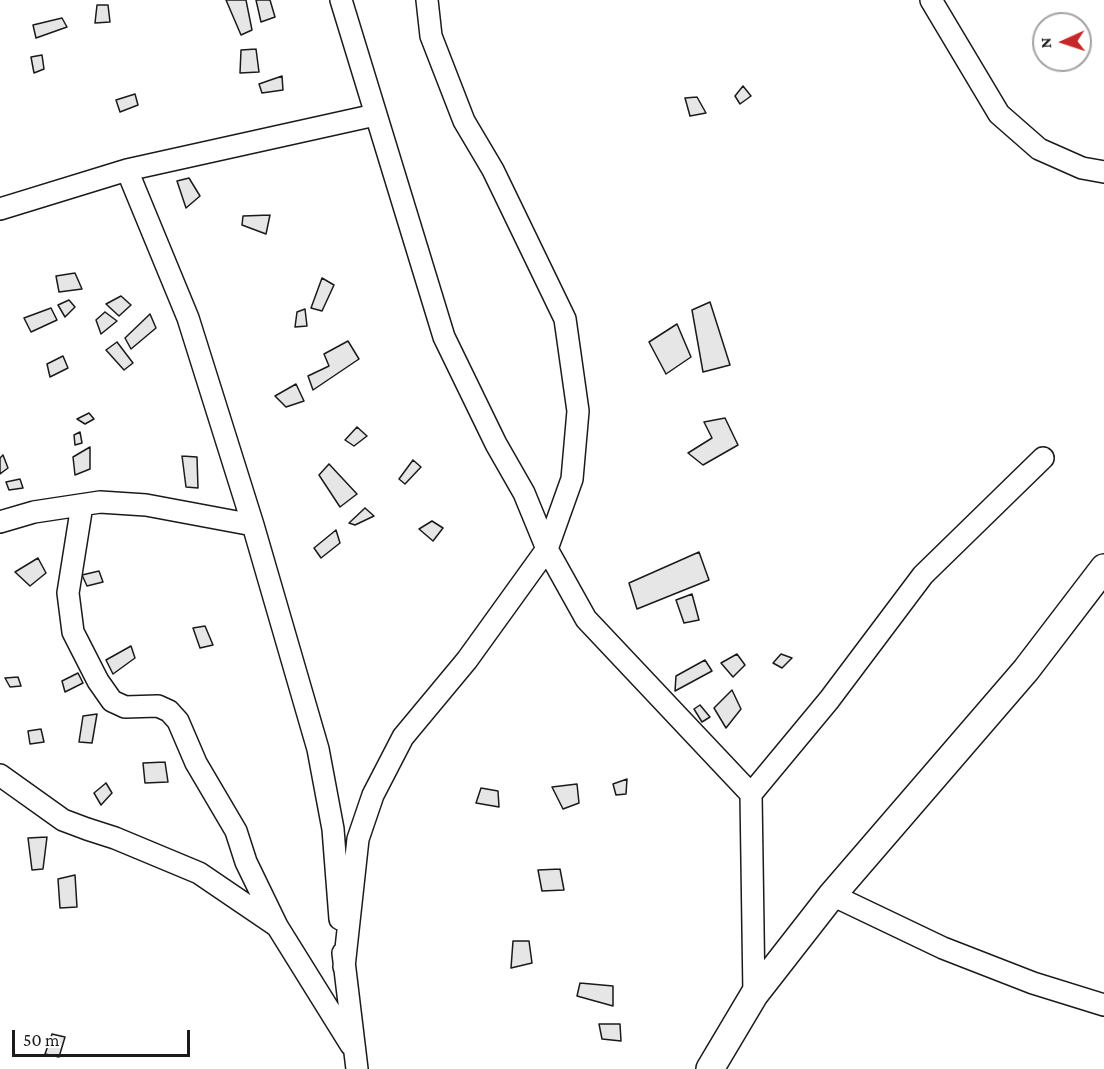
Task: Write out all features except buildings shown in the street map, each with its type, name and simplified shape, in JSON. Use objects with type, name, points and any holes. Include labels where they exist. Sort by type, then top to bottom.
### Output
[{"type":"street","points":[[341,0],[444,337],[496,444],[524,493],[547,549],[586,620],[751,794]]},
{"type":"street","points":[[344,967],[358,838],[373,795],[403,737],[467,660],[547,549],[572,478],[578,411],[565,318],[493,170],[464,121],[431,36],[428,0]]},
{"type":"street","points":[[932,0],[999,114],[1038,149],[1082,168],[1104,172]]},
{"type":"street","points":[[0,208],[127,170],[375,115]]},
{"type":"street","points":[[127,170],[188,318],[253,525],[318,749],[333,829],[344,967],[356,1060]]},
{"type":"street","points":[[754,994],[751,794],[829,700],[923,575],[1043,458]]},
{"type":"street","points":[[0,522],[34,512],[100,502],[147,505],[253,525]]},
{"type":"street","points":[[82,505],[68,592],[73,632],[98,681],[112,701],[125,708],[158,706],[169,711],[178,721],[196,763],[236,831],[246,862],[277,926],[356,1060]]},
{"type":"street","points":[[710,1069],[754,994],[832,895],[1026,670],[1104,568]]},
{"type":"street","points":[[0,775],[63,820],[115,838],[199,873],[277,926]]},
{"type":"street","points":[[832,895],[943,948],[1033,983],[1104,1005]]}]
